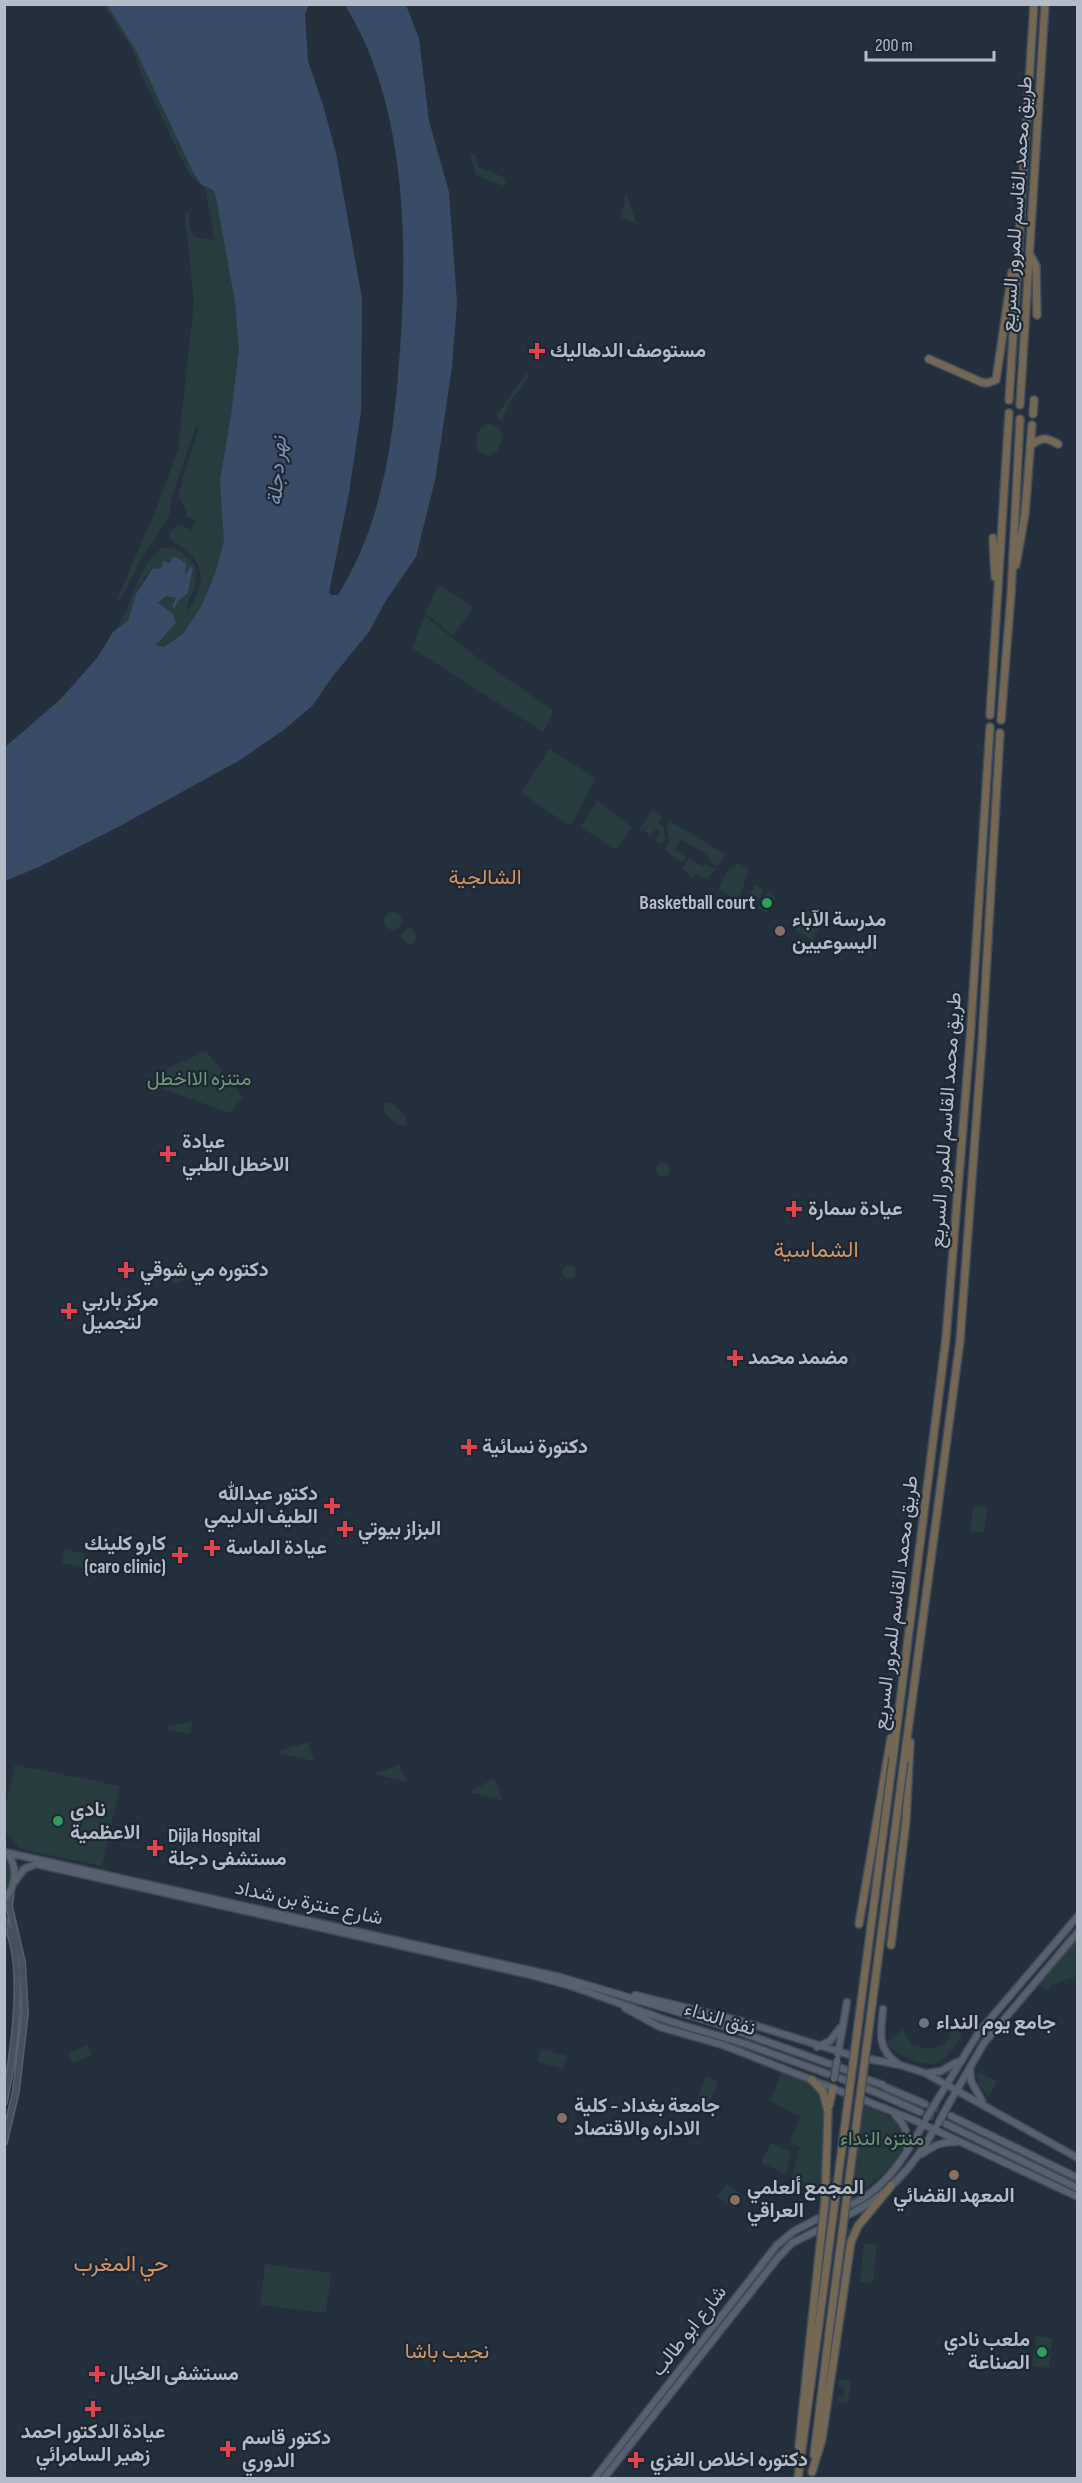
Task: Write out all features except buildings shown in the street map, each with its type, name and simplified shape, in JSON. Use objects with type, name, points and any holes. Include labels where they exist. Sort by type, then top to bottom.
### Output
[{"type":"highway","name":"طريق محمد القاسم للمرور السريع","points":[[1010,400],[1034,4]]},
{"type":"highway","name":"طريق محمد القاسم للمرور السريع","points":[[1020,405],[1045,4]]},
{"type":"highway","points":[[929,359],[987,384],[996,380],[1002,353],[1020,216]]},
{"type":"highway","points":[[1030,255],[1036,266],[1037,315]]},
{"type":"highway","points":[[1033,414],[1034,400]]},
{"type":"highway","points":[[990,715],[1009,413]]},
{"type":"highway","points":[[1001,720],[1011,594],[1020,419]]},
{"type":"highway","points":[[1011,594],[1025,514],[1032,425]]},
{"type":"highway","points":[[1030,446],[1037,440],[1045,438],[1058,444]]},
{"type":"highway","points":[[993,538],[997,609]]},
{"type":"highway","name":"طريق محمد القاسم للمرور السريع","points":[[798,2478],[814,2330],[893,1758],[946,1338],[969,1052],[990,727]]},
{"type":"highway","name":"طريق محمد القاسم للمرور السريع","points":[[811,2475],[960,1341],[982,1044],[1000,733]]},
{"type":"highway","points":[[859,1924],[884,1768],[900,1697]]},
{"type":"highway","points":[[891,1945],[906,1821],[912,1704]]},
{"type":"highway","points":[[812,2080],[823,2092],[828,2112]]},
{"type":"highway","points":[[814,2330],[825,2200],[828,2112],[833,2088]]},
{"type":"highway","points":[[811,2475],[822,2439],[851,2242],[858,2226],[891,2186]]},
{"type":"main road","points":[[4,2142],[18,2082],[25,2013],[22,1962],[9,1906],[15,1869],[6,1854]]},
{"type":"main road","name":"شارع عنترة بن شداد","points":[[6,1854],[368,1933],[605,1989]]},
{"type":"main road","name":"شارع عنترة بن شداد","points":[[12,1888],[24,1869],[36,1864],[531,1975],[603,1997]]},
{"type":"main road","points":[[4,1900],[12,1888]]},
{"type":"main road","points":[[850,2205],[872,2192],[891,2174],[906,2154],[960,2060],[1000,2005],[1077,1916]]},
{"type":"main road","points":[[4,1921],[10,1932],[15,1956],[18,2013],[4,2102]]},
{"type":"main road","points":[[919,2156],[971,2064],[998,2026],[1077,1932]]},
{"type":"main road","points":[[605,1989],[663,2000],[741,2021],[838,2056],[850,2055]]},
{"type":"main road","name":"نفق النداء","points":[[605,1989],[737,2031],[830,2064]]},
{"type":"main road","points":[[603,1997],[660,2027],[723,2044],[845,2093]]},
{"type":"main road","name":"نفق النداء","points":[[603,1997],[669,2021],[746,2044],[828,2074]]},
{"type":"main road","points":[[833,2088],[837,2079],[846,2002]]},
{"type":"main road","points":[[883,2009],[881,2044],[885,2052],[900,2065]]},
{"type":"main road","points":[[817,2047],[834,2037],[843,2022]]},
{"type":"main road","points":[[869,2059],[925,2073],[992,2109]]},
{"type":"main road","points":[[925,2073],[941,2071],[960,2060]]},
{"type":"main road","points":[[971,2064],[970,2073],[974,2089],[984,2104],[1077,2158]]},
{"type":"main road","points":[[837,2079],[847,2081]]},
{"type":"main road","points":[[866,2079],[925,2104]]},
{"type":"main road","points":[[865,2088],[920,2112]]},
{"type":"main road","points":[[864,2100],[936,2127],[962,2143],[1077,2197]]},
{"type":"main road","points":[[881,2107],[891,2112],[905,2128],[908,2141],[906,2154]]},
{"type":"main road","points":[[951,2116],[1077,2178]]},
{"type":"main road","points":[[946,2124],[1077,2188]]},
{"type":"main road","points":[[848,2216],[869,2204],[891,2186],[919,2156],[932,2146],[948,2141],[962,2143]]},
{"type":"main road","name":"شارع ابو طالب","points":[[596,2478],[777,2245],[794,2231],[826,2215]]},
{"type":"main road","name":"شارع ابو طالب","points":[[604,2478],[777,2259],[796,2241],[825,2226]]},
{"type":"green space","points":[[103,5],[114,5],[115,17],[125,23],[137,43],[165,75],[168,89],[175,99],[182,121],[186,117],[193,127],[226,214],[238,285],[245,347],[239,349],[238,358],[243,355],[246,358],[240,372],[244,388],[238,398],[239,411],[232,424],[224,474],[224,508],[230,538],[216,587],[209,587],[190,635],[173,654],[163,656],[152,650],[176,623],[173,614],[157,604],[166,596],[177,598],[173,601],[174,608],[178,601],[188,593],[193,568],[190,567],[184,575],[186,563],[174,556],[169,563],[163,562],[161,569],[153,568],[143,580],[128,621],[121,630],[121,638],[137,650],[139,660],[86,704],[76,703],[75,705],[81,710],[75,717],[84,713],[94,700],[146,660],[167,663],[130,696],[103,715],[5,766],[5,747],[14,739],[18,745],[37,728],[42,734],[70,720],[67,717],[45,730],[39,725],[29,727],[67,692],[101,653],[120,624],[146,566],[158,551],[163,548],[174,549],[196,567],[195,588],[187,603],[188,611],[195,599],[201,578],[196,561],[169,539],[171,532],[179,524],[192,530],[195,520],[186,516],[186,509],[178,495],[199,427],[196,425],[172,496],[169,516],[139,563],[121,600],[117,599],[155,512],[178,450],[194,301],[185,213],[189,214],[189,227],[194,237],[215,240],[205,188],[192,178],[186,168],[143,78],[131,47]]},
{"type":"green space","points":[[470,154],[475,154],[478,167],[503,177],[506,181],[504,186],[476,175]]},
{"type":"green space","points":[[627,196],[636,223],[621,217]]},
{"type":"green space","points":[[527,373],[530,375],[508,405],[502,421],[496,416]]},
{"type":"green space","points":[[488,424],[499,427],[503,437],[498,450],[489,456],[480,453],[476,440],[478,432]]},
{"type":"green space","points":[[438,585],[474,607],[453,636],[425,613]]},
{"type":"green space","points":[[425,616],[480,660],[554,711],[543,732],[412,648]]},
{"type":"green space","points":[[549,749],[596,778],[570,826],[521,793]]},
{"type":"green space","points":[[597,800],[632,827],[616,850],[581,827]]},
{"type":"green space","points":[[652,810],[662,817],[659,824],[663,827],[666,840],[658,844],[656,839],[660,831],[657,828],[650,836],[644,831],[647,824],[641,831],[639,830]]},
{"type":"green space","points":[[670,821],[726,855],[717,866],[708,860],[709,856],[681,839],[674,849],[686,857],[682,863],[665,850],[669,843],[667,825]]},
{"type":"green space","points":[[688,859],[703,866],[707,864],[715,869],[707,880],[697,873],[692,879],[682,868]]},
{"type":"green space","points":[[737,862],[749,870],[738,901],[718,888],[730,867],[734,868]]},
{"type":"green space","name":"Basketball court","points":[[756,885],[764,890],[755,906],[746,900]]},
{"type":"green space","name":"Basketball court","points":[[768,892],[776,898],[767,913],[758,908]]},
{"type":"green space","points":[[807,910],[824,920],[812,940],[795,930]]},
{"type":"green space","points":[[393,912],[399,915],[402,921],[399,927],[393,930],[387,927],[384,921],[387,915]]},
{"type":"green space","points":[[410,927],[415,932],[416,938],[414,943],[408,945],[400,936]]},
{"type":"green space","name":"متنزه الااخطل","points":[[206,1051],[243,1097],[230,1113],[160,1088],[162,1071]]},
{"type":"green space","points":[[386,1103],[392,1103],[406,1116],[406,1125],[398,1125],[384,1112]]},
{"type":"green space","points":[[660,1163],[666,1163],[670,1170],[666,1177],[660,1177],[656,1173],[656,1167]]},
{"type":"green space","points":[[177,1262],[194,1277],[172,1284]]},
{"type":"green space","points":[[566,1265],[572,1265],[576,1272],[572,1279],[566,1279],[562,1275],[562,1269]]},
{"type":"green space","points":[[973,1505],[987,1507],[984,1533],[970,1531]]},
{"type":"green space","points":[[65,1549],[86,1554],[83,1568],[62,1563]]},
{"type":"green space","points":[[193,1721],[190,1734],[164,1728]]},
{"type":"green space","points":[[309,1742],[314,1761],[275,1752]]},
{"type":"green space","name":"نادي الاعظمية","points":[[15,1765],[120,1786],[102,1866],[21,1849],[5,1832],[5,1809]]},
{"type":"green space","points":[[399,1765],[408,1782],[374,1774]]},
{"type":"green space","points":[[493,1779],[496,1781],[502,1800],[469,1792]]},
{"type":"green space","points":[[7,1861],[11,1879],[5,1895],[5,1863]]},
{"type":"green space","points":[[1077,1938],[1077,1976],[1051,1985],[1048,1991],[1039,1985]]},
{"type":"green space","points":[[953,2023],[962,2036],[946,2057],[934,2064],[911,2060],[890,2048],[887,2043],[903,2029],[913,2047],[915,2045],[927,2049],[943,2045],[949,2039]]},
{"type":"green space","points":[[87,2045],[91,2055],[73,2063],[68,2053]]},
{"type":"green space","points":[[541,2049],[567,2056],[563,2069],[538,2062]]},
{"type":"green space","points":[[781,2072],[815,2088],[823,2103],[825,2127],[822,2172],[835,2178],[813,2192],[809,2188],[811,2185],[804,2183],[804,2187],[800,2187],[791,2180],[800,2147],[790,2142],[800,2117],[771,2101]]},
{"type":"green space","points":[[977,2072],[997,2081],[989,2097],[979,2086]]},
{"type":"green space","points":[[706,2076],[718,2081],[708,2107],[696,2103]]},
{"type":"green space","name":"منتزه النداء","points":[[864,2105],[897,2123],[903,2134],[903,2145],[890,2166],[851,2199]]},
{"type":"green space","points":[[771,2143],[791,2152],[786,2174],[761,2163]]},
{"type":"green space","points":[[727,2184],[744,2197],[734,2209],[717,2196]]},
{"type":"green space","points":[[847,2226],[853,2231],[848,2244],[839,2298],[837,2298]]},
{"type":"green space","points":[[864,2243],[877,2245],[873,2283],[860,2282]]},
{"type":"green space","points":[[265,2264],[331,2273],[326,2313],[260,2305]]},
{"type":"green space","name":"ملعب نادي الصناعة","points":[[1036,2336],[1052,2338],[1049,2368],[1032,2366]]},
{"type":"green space","points":[[839,2380],[851,2381],[848,2403],[837,2401],[837,2396],[843,2397],[844,2387],[838,2386]]},
{"type":"water","name":"نهر دجلة","points":[[107,5],[309,5],[305,14],[308,61],[336,153],[362,299],[361,412],[349,493],[329,592],[331,595],[338,595],[354,567],[376,508],[384,477],[394,414],[402,307],[402,217],[391,128],[380,84],[365,43],[345,5],[406,5],[419,39],[429,121],[449,192],[457,303],[452,367],[435,480],[416,557],[385,602],[369,632],[332,677],[313,705],[285,729],[240,760],[118,827],[41,866],[5,881],[5,747],[60,700],[97,658],[113,632],[128,621],[136,594],[153,568],[161,569],[163,561],[169,563],[174,556],[186,563],[185,575],[190,567],[193,568],[188,593],[178,601],[174,609],[172,605],[176,598],[166,596],[158,603],[173,614],[176,623],[156,645],[164,647],[183,634],[202,605],[216,571],[224,541],[220,480],[239,349],[235,302],[216,197],[213,190],[201,184],[193,172],[135,49]]},
{"type":"tunnel","points":[[925,2104],[951,2116]]},
{"type":"tunnel","points":[[920,2112],[944,2123]]},
{"type":"place","name":"مستوصف الدهاليك","points":[[537,351]]},
{"type":"place","name":"Basketball court","points":[[767,903]]},
{"type":"place","name":"مدرسة الآباء اليسوعيين","points":[[780,931]]},
{"type":"place","name":"عيادة الاخطل الطبي","points":[[168,1154]]},
{"type":"place","name":"عيادة سمارة","points":[[794,1209]]},
{"type":"place","name":"دكتوره مي شوقي","points":[[126,1270]]},
{"type":"place","name":"مركز باربي لتجميل","points":[[69,1311]]},
{"type":"place","name":"مضمد محمد","points":[[735,1358]]},
{"type":"place","name":"دكتورة نسائية","points":[[469,1447]]},
{"type":"place","name":"دكتور عبدالله الطيف الدليمي","points":[[332,1506]]},
{"type":"place","name":"البزاز بيوتي","points":[[345,1529]]},
{"type":"place","name":"عيادة الماسة","points":[[212,1548]]},
{"type":"place","name":"كارو كلينك (caro clinic)","points":[[180,1555]]},
{"type":"place","name":"نادي الاعظمية","points":[[58,1821]]},
{"type":"place","name":"Dijla Hospital مستشفى دجلة","points":[[155,1848]]},
{"type":"place","name":"جامع يوم النداء","points":[[924,2023]]},
{"type":"place","name":"جامعة بغداد - كلية الاداره والاقتصاد","points":[[562,2118]]},
{"type":"place","name":"المعهد القضائي","points":[[954,2175]]},
{"type":"place","name":"المجمع ألعلمي العراقي","points":[[735,2200]]},
{"type":"place","name":"ملعب نادي الصناعة","points":[[1042,2352]]},
{"type":"place","name":"مستشفى الخيال","points":[[97,2374]]},
{"type":"place","name":"عيادة الدكتور احمد زهير السامرائي","points":[[93,2409]]},
{"type":"place","name":"دكتور قاسم الدوري","points":[[228,2449]]},
{"type":"place","name":"دكتوره اخلاص الغزي","points":[[636,2460]]},
{"type":"district","name":"الشالجية","points":[[485,877]]},
{"type":"district","name":"الشماسية","points":[[816,1250]]},
{"type":"district","name":"حي المغرب","points":[[121,2264]]},
{"type":"district","name":"نجيب باشا","points":[[447,2351]]}]
